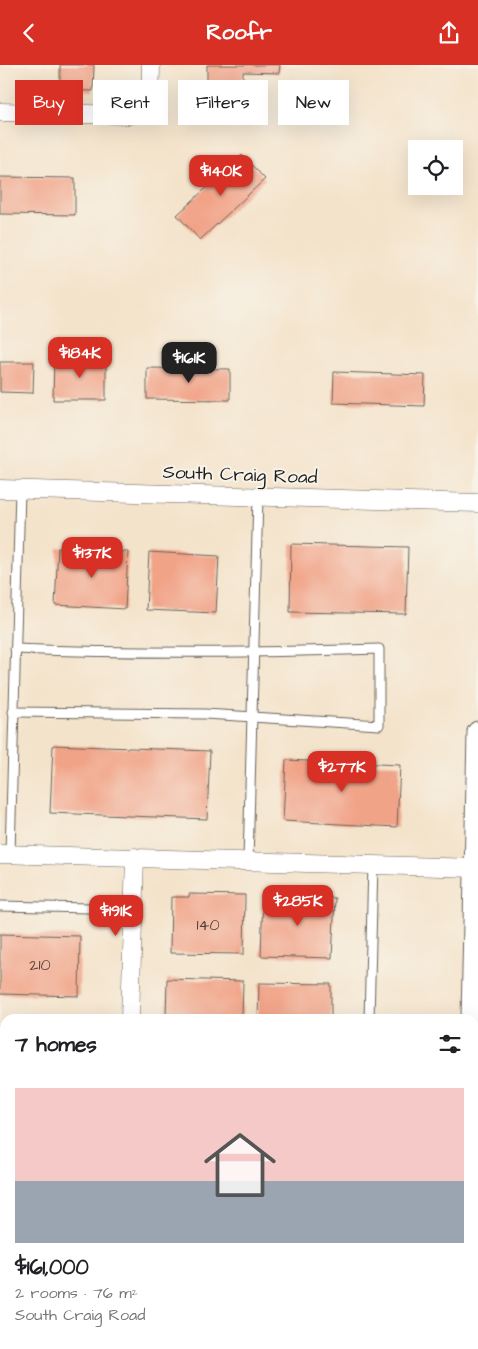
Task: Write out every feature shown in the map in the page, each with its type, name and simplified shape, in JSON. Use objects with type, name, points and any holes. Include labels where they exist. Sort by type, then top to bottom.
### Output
[{"type":"street","points":[[0,113],[129,115],[142,108],[150,95],[150,65]]},
{"type":"street","name":"South Craig Road","points":[[0,489],[478,503]]},
{"type":"street","points":[[472,1014],[478,732]]},
{"type":"street","points":[[5,854],[475,868]]},
{"type":"street","points":[[130,1014],[135,857]]},
{"type":"lane","points":[[5,854],[14,712],[20,490]]},
{"type":"lane","points":[[248,861],[258,497]]},
{"type":"lane","points":[[14,712],[205,714],[379,725],[379,649],[255,653],[87,652],[15,649]]},
{"type":"lane","points":[[369,1014],[373,865]]},
{"type":"lane","points":[[0,906],[133,909]]},
{"type":"building","points":[[60,65],[94,65],[93,91],[83,91],[83,80],[60,80]]},
{"type":"building","points":[[207,65],[280,65],[279,73],[243,72],[243,80],[207,80]]},
{"type":"building","points":[[242,155],[265,179],[200,240],[177,215]]},
{"type":"building","points":[[0,177],[75,178],[75,215],[0,214]]},
{"type":"building","points":[[54,357],[106,358],[106,400],[53,400]]},
{"type":"building","points":[[0,362],[34,362],[33,393],[0,392]]},
{"type":"building","points":[[147,368],[230,369],[230,400],[147,399]]},
{"type":"building","points":[[334,372],[425,375],[424,406],[333,403]]},
{"type":"building","points":[[291,544],[408,547],[406,614],[290,612]]},
{"type":"building","points":[[58,548],[128,552],[125,609],[55,605]]},
{"type":"building","points":[[149,552],[219,556],[216,613],[146,610]]},
{"type":"building","points":[[53,745],[210,751],[207,819],[50,813]]},
{"type":"building","points":[[286,760],[400,765],[397,827],[283,821]]},
{"type":"building","points":[[189,894],[245,895],[244,954],[170,953],[171,897],[189,897]]},
{"type":"building","points":[[263,895],[335,898],[332,958],[261,956]]},
{"type":"building","points":[[0,934],[80,936],[79,996],[0,994]]},
{"type":"building","points":[[167,979],[243,981],[242,1014],[166,1014]]},
{"type":"building","points":[[259,983],[331,984],[331,1014],[258,1014]]}]
